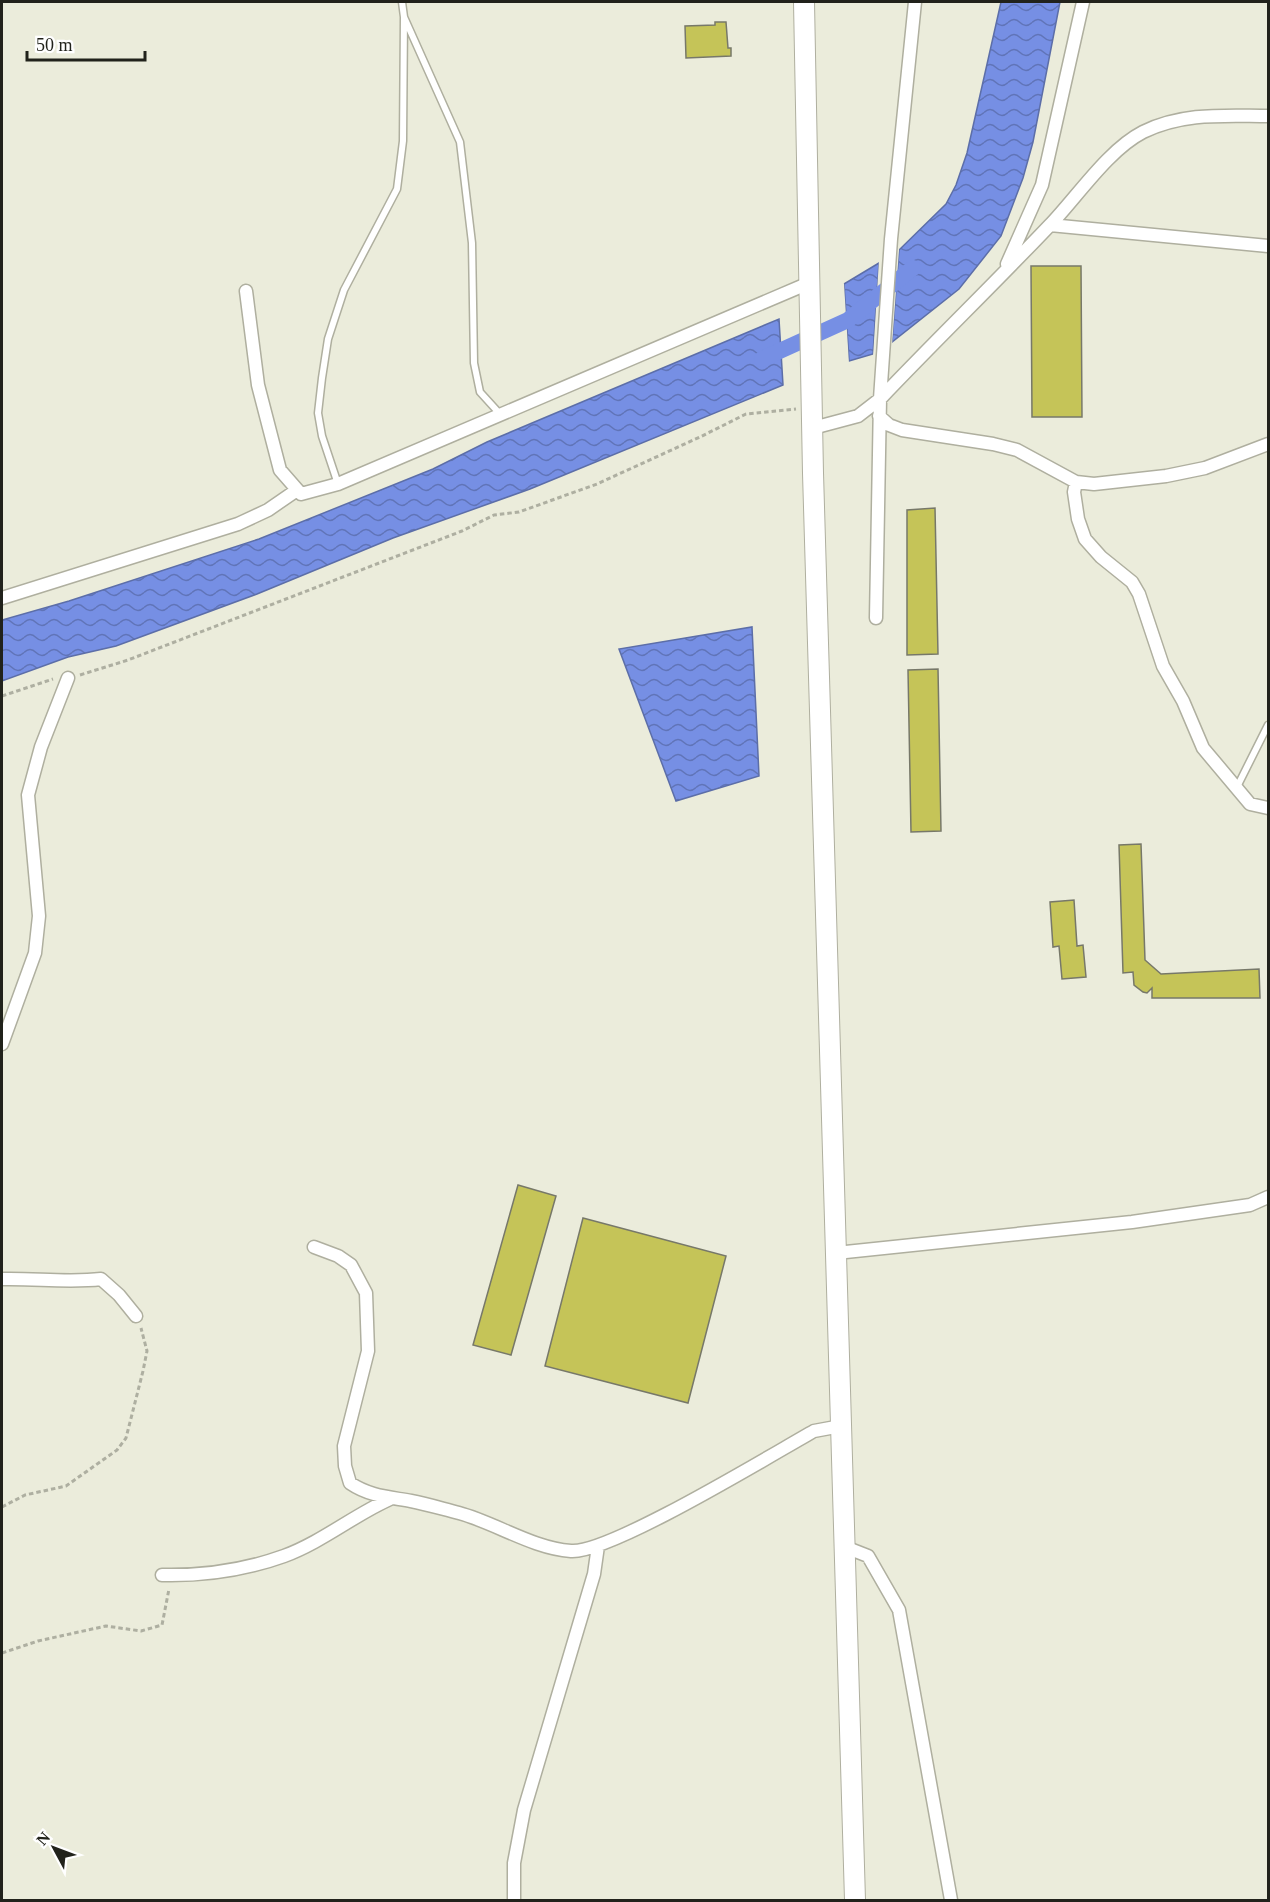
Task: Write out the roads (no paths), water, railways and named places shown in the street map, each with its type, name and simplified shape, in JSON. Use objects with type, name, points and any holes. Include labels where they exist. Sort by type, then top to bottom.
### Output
[{"type":"main road","points":[[804,2],[809,284],[855,1900]]},
{"type":"street","points":[[876,618],[880,399],[891,239],[915,2]]},
{"type":"street","points":[[1003,273],[1042,185],[1083,2]]},
{"type":"street","points":[[813,428],[858,416],[880,399],[1117,153],[1141,133],[1193,116],[1269,116]]},
{"type":"street","points":[[1050,225],[1269,246]]},
{"type":"street","points":[[246,291],[258,385],[280,470],[301,494],[338,484],[809,284]]},
{"type":"street","points":[[879,416],[889,425],[902,430],[1017,450],[1076,482],[1094,484],[1166,476],[1205,468],[1269,444]]},
{"type":"street","points":[[1076,482],[1074,492],[1078,519],[1085,539],[1101,558],[1131,582],[1138,594],[1163,666],[1183,701],[1203,748],[1250,804],[1269,808]]},
{"type":"street","points":[[2,598],[238,524],[268,510],[297,490]]},
{"type":"street","points":[[2,1044],[35,953],[39,916],[28,795],[41,747],[69,678]]},
{"type":"street","points":[[836,1253],[1132,1222],[1250,1204],[1269,1197]]},
{"type":"street","points":[[314,1247],[338,1256],[351,1265],[366,1293],[368,1351],[344,1446],[345,1466],[350,1483],[360,1490],[468,1516],[549,1546],[572,1551],[598,1546],[640,1527],[814,1431],[841,1425]]},
{"type":"street","points":[[2,1279],[60,1279],[75,1282],[101,1279],[119,1295],[136,1316]]},
{"type":"street","points":[[167,1575],[222,1572],[285,1556],[391,1498]]},
{"type":"street","points":[[514,1900],[514,1863],[524,1810],[594,1574],[598,1546]]},
{"type":"street","points":[[845,1547],[868,1556],[898,1610],[951,1900]]},
{"type":"lane","points":[[338,484],[322,436],[318,413],[322,378],[328,339],[344,290],[397,189],[403,141],[404,17],[402,2]]},
{"type":"lane","points":[[404,17],[460,142],[472,243],[474,363],[480,392],[501,414]]},
{"type":"lane","points":[[1236,790],[1269,725]]},
{"type":"water","points":[[1001,2],[1060,2],[1033,142],[1023,178],[1001,236],[959,289],[892,342],[899,250],[946,204],[956,185],[967,153]]},
{"type":"water","points":[[879,263],[873,354],[849,361],[844,284]]},
{"type":"water","points":[[779,319],[783,385],[530,489],[393,538],[257,594],[116,646],[68,657],[2,681],[2,620],[69,601],[259,539],[433,469],[487,442]]},
{"type":"water","points":[[752,627],[759,776],[676,801],[619,649]]},
{"type":"waterway","points":[[762,359],[848,320],[913,268]]}]
